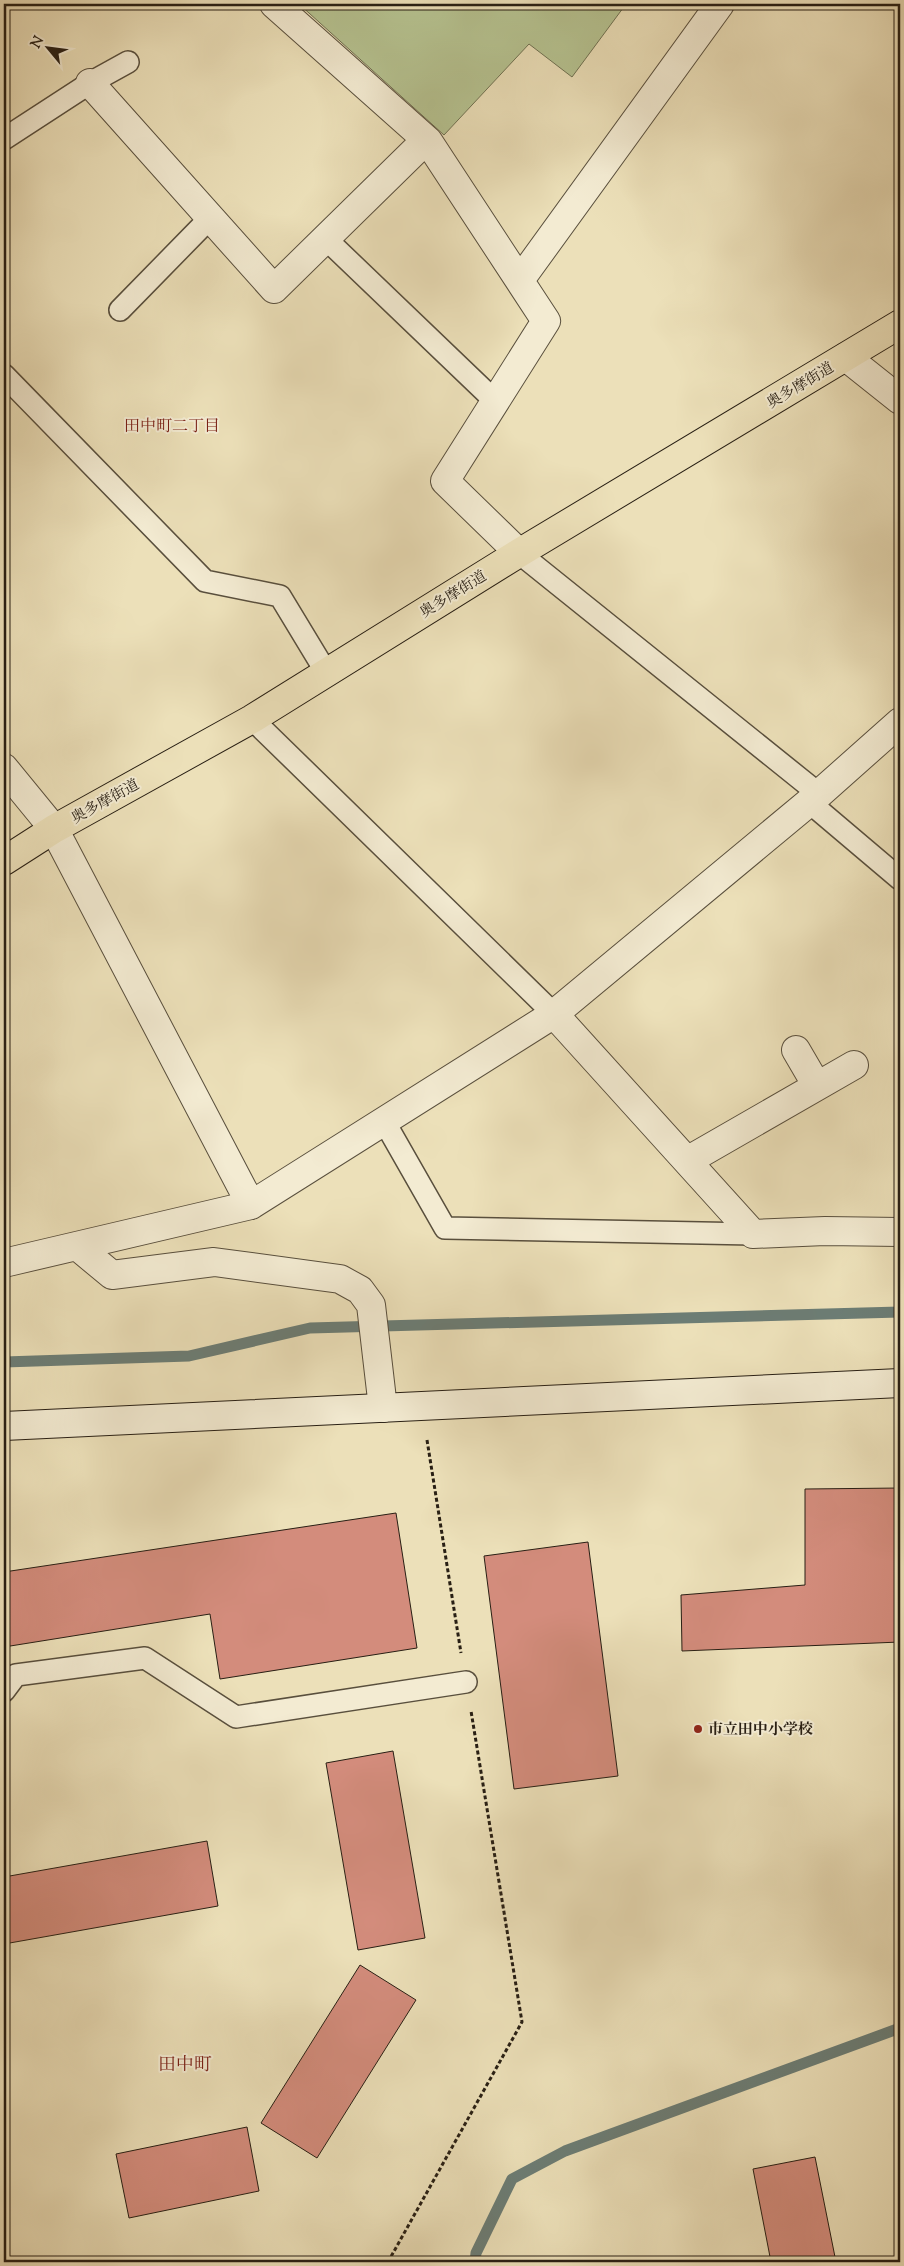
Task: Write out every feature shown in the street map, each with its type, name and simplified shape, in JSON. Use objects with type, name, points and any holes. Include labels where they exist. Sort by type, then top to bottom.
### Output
[{"type":"main road","name":"奥多摩街道","points":[[4,861],[54,829],[252,719],[519,553],[900,324]]},
{"type":"street","points":[[274,4],[426,140],[546,320],[445,482],[519,553]]},
{"type":"street","points":[[520,280],[720,4]]},
{"type":"street","points":[[90,83],[209,219],[274,289],[426,140]]},
{"type":"street","points":[[846,357],[900,400]]},
{"type":"street","points":[[4,1263],[252,1205],[554,1014],[814,798],[900,722]]},
{"type":"street","points":[[4,768],[54,829],[252,1205]]},
{"type":"street","points":[[554,1014],[753,1234],[826,1231],[900,1232]]},
{"type":"street","points":[[796,1050],[817,1086]]},
{"type":"street","points":[[688,1161],[854,1065]]},
{"type":"street","points":[[77,1246],[112,1276],[214,1262],[340,1279],[360,1290],[371,1305],[376,1333],[383,1408]]},
{"type":"street","points":[[4,1426],[900,1383]]},
{"type":"lane","points":[[4,139],[90,83],[128,62]]},
{"type":"lane","points":[[120,310],[209,219]]},
{"type":"lane","points":[[326,238],[495,402]]},
{"type":"lane","points":[[4,375],[205,582],[280,596],[326,672]]},
{"type":"lane","points":[[519,553],[814,798],[900,880]]},
{"type":"lane","points":[[252,719],[554,1014]]},
{"type":"lane","points":[[384,1121],[445,1228],[753,1234]]},
{"type":"lane","points":[[4,1691],[16,1675],[145,1658],[236,1717],[466,1682]]},
{"type":"path","points":[[388,2262],[522,2022],[421,1405]]},
{"type":"green space","points":[[299,4],[626,4],[572,77],[529,44],[444,135]]},
{"type":"building","points":[[900,1488],[900,1642],[682,1651],[681,1595],[805,1585],[805,1489]]},
{"type":"building","points":[[396,1513],[417,1648],[220,1679],[210,1614],[4,1647],[4,1572]]},
{"type":"building","points":[[588,1542],[618,1776],[514,1789],[484,1556]]},
{"type":"building","points":[[393,1751],[425,1938],[358,1950],[326,1763]]},
{"type":"building","points":[[207,1841],[218,1906],[4,1944],[4,1877]]},
{"type":"building","points":[[360,1965],[416,2000],[317,2158],[261,2123]]},
{"type":"building","points":[[247,2127],[259,2191],[129,2218],[116,2154]]},
{"type":"building","points":[[815,2157],[836,2262],[771,2262],[753,2169]]},
{"type":"waterway","points":[[4,1362],[189,1356],[310,1328],[900,1312]]},
{"type":"waterway","points":[[475,2262],[476,2253],[512,2179],[565,2151],[900,2028]]},
{"type":"place","name":"市立田中小学校","points":[[698,1729]]},
{"type":"district","name":"田中町二丁目","points":[[172,425]]},
{"type":"district","name":"田中町","points":[[185,2064]]}]
